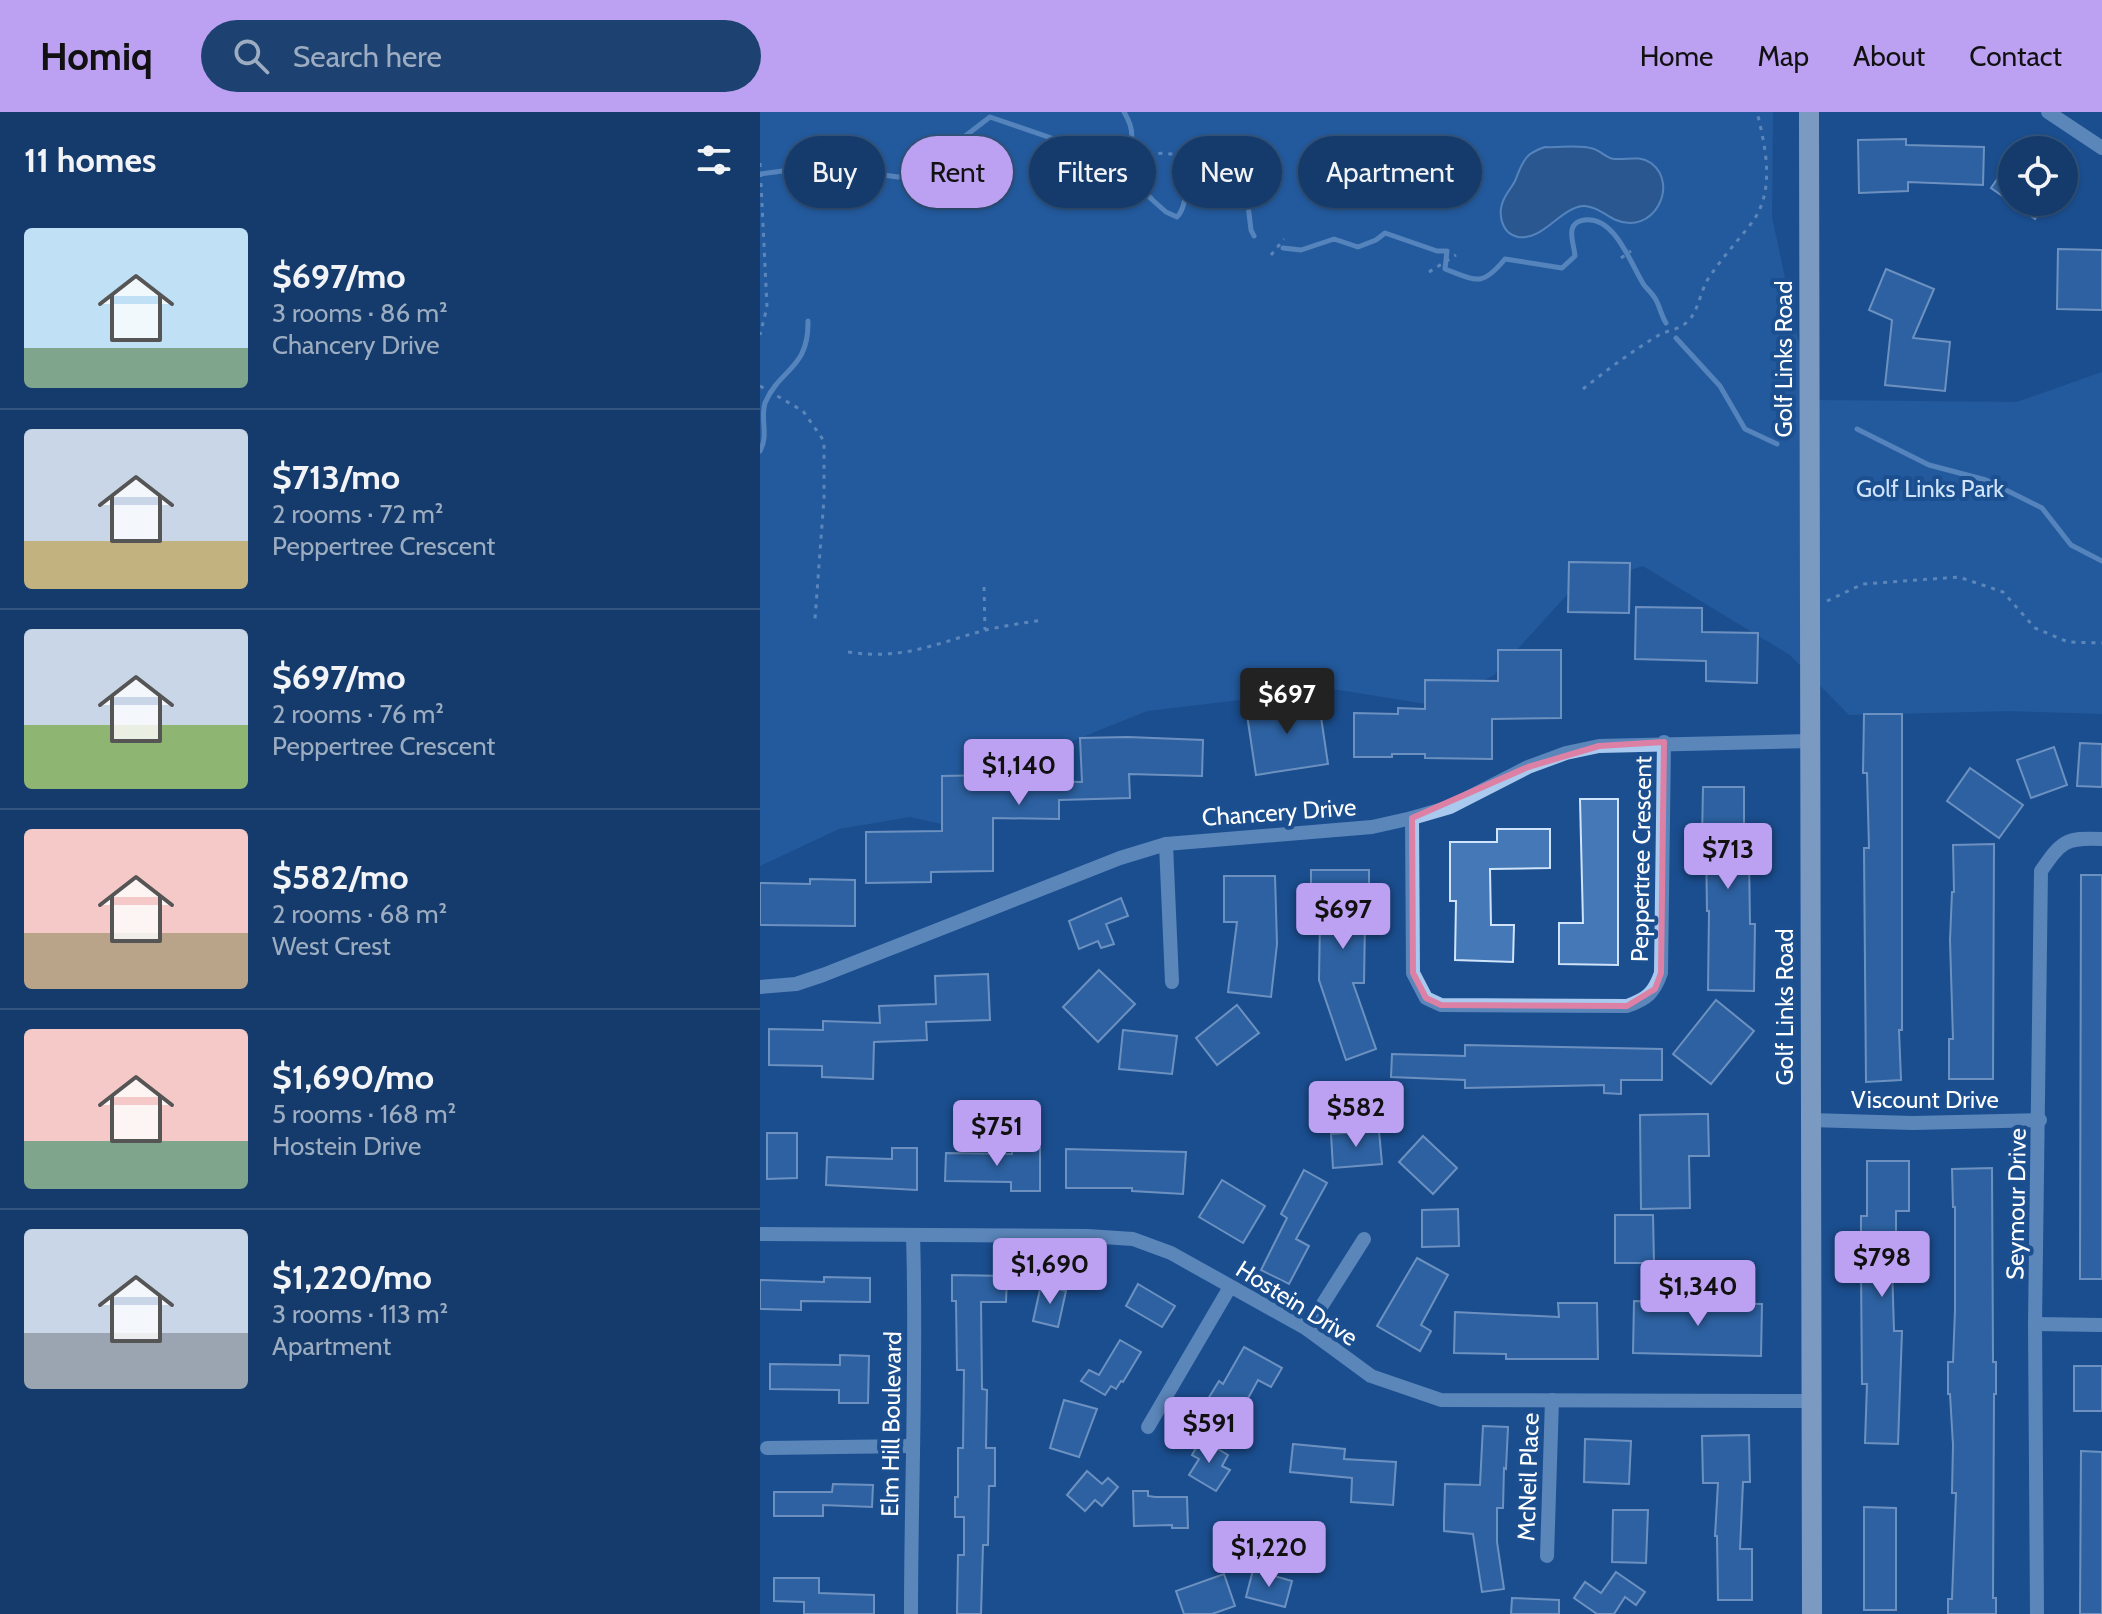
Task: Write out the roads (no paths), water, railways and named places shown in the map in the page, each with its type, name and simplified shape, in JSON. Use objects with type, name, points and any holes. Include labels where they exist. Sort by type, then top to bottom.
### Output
[{"type":"main road","name":"Golf Links Road","points":[[1809,112],[1812,1614]]},
{"type":"street","points":[[2048,112],[2102,148]]},
{"type":"street","name":"Chancery Drive","points":[[760,987],[796,984],[823,975],[1120,858],[1166,844],[1372,827],[1412,818],[1450,807],[1528,767],[1566,753],[1599,746],[1664,742],[1811,741]]},
{"type":"street","name":"Peppertree Crescent","points":[[1412,818],[1413,973],[1426,998],[1441,1005],[1627,1006],[1646,999],[1655,989],[1661,973],[1664,742]]},
{"type":"street","name":"Seymour Drive","points":[[2037,1614],[2035,1324],[2041,871],[2058,846],[2080,838],[2102,839]]},
{"type":"street","points":[[1166,844],[1172,982]]},
{"type":"street","name":"Viscount Drive","points":[[1810,1120],[1913,1123],[2040,1120]]},
{"type":"street","name":"Hostein Drive","points":[[760,1234],[1133,1239],[1171,1253],[1307,1329],[1371,1376],[1441,1400],[1813,1401]]},
{"type":"street","name":"Elm Hill Boulevard","points":[[911,1614],[911,1446],[916,1329],[913,1235]]},
{"type":"street","points":[[1307,1329],[1364,1239]]},
{"type":"street","points":[[1148,1427],[1230,1287]]},
{"type":"street","points":[[2035,1324],[2102,1325]]},
{"type":"street","name":"McNeil Place","points":[[1547,1556],[1552,1400]]},
{"type":"street","points":[[767,1448],[911,1446]]},
{"type":"waterway","points":[[1124,112],[1132,136]]},
{"type":"waterway","points":[[760,174],[820,166],[898,177],[926,166],[990,117],[1045,136]]},
{"type":"waterway","points":[[1156,203],[1177,217],[1189,188],[1201,184],[1218,189],[1248,205],[1254,236]]},
{"type":"waterway","points":[[1283,248],[1301,250],[1334,239],[1358,247],[1385,233],[1437,251],[1447,251],[1445,269],[1478,279],[1490,274],[1505,259],[1562,268],[1575,256],[1574,225],[1584,220],[1595,221],[1605,225],[1621,243],[1644,285],[1655,298],[1666,323]]},
{"type":"waterway","points":[[760,451],[764,439],[765,403],[771,391],[799,359],[807,337],[808,321]]},
{"type":"waterway","points":[[1676,338],[1720,386],[1745,429],[1777,444]]},
{"type":"waterway","points":[[1857,429],[1929,465],[1986,480],[2042,508],[2071,545],[2102,561]]},
{"type":"park label","name":"Golf Links Park","points":[[1930,488]]}]
